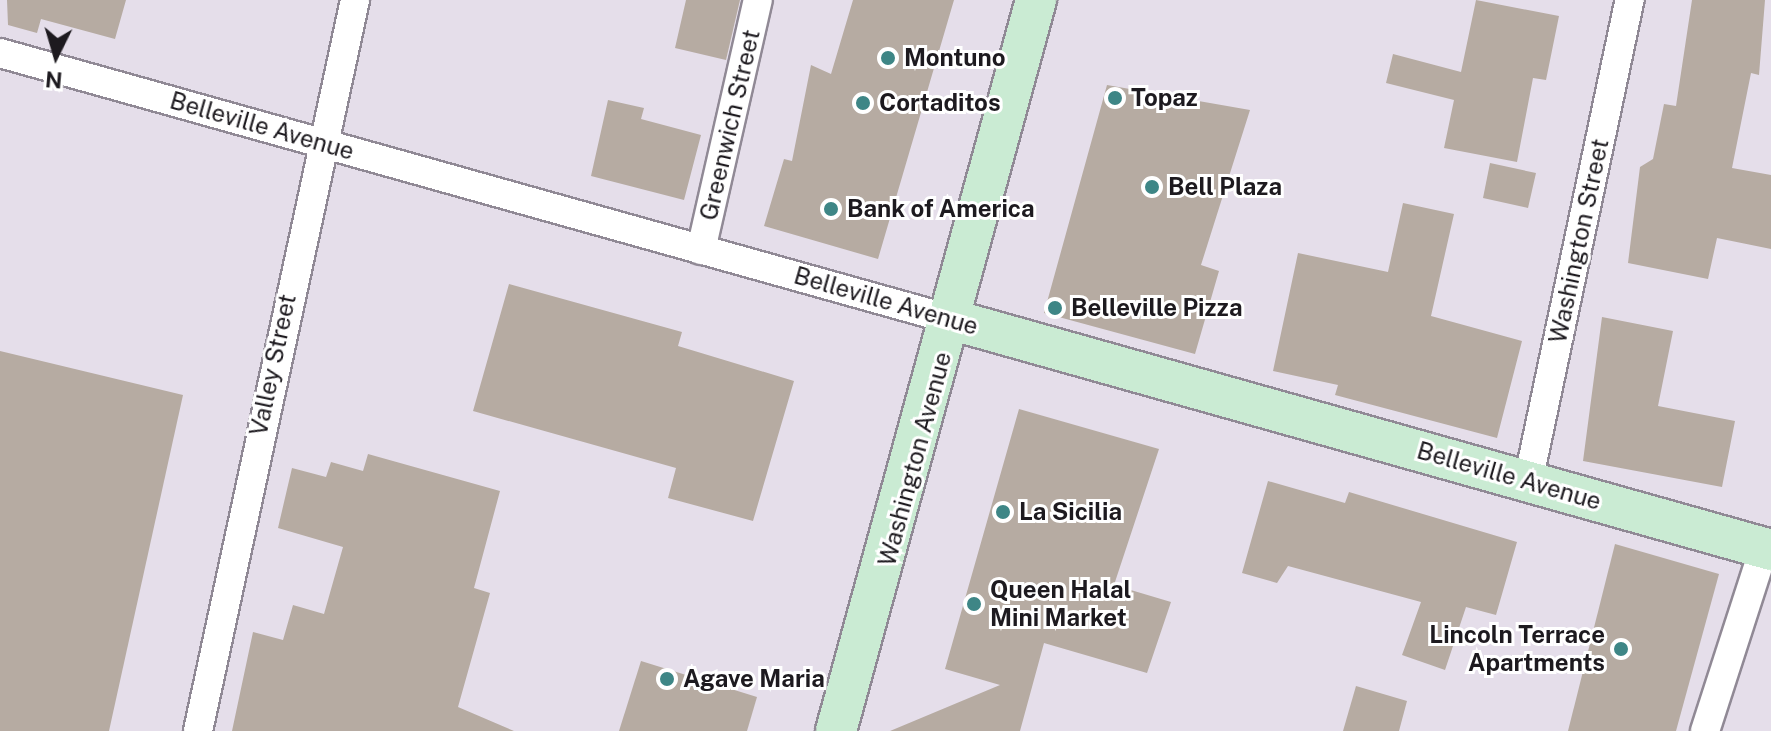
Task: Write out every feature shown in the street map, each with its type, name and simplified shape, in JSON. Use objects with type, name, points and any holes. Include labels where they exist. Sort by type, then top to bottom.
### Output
[{"type":"main road","name":"Washington Avenue","points":[[836,731],[953,320],[1036,0]]},
{"type":"main road","name":"Belleville Avenue","points":[[953,320],[1768,549]]},
{"type":"street","name":"Valley Street","points":[[198,731],[355,0]]},
{"type":"street","name":"Greenwich Street","points":[[701,250],[758,0]]},
{"type":"street","name":"Washington Street","points":[[1528,482],[1630,0]]},
{"type":"street","name":"Belleville Avenue","points":[[0,53],[953,320]]},
{"type":"street","points":[[1705,731],[1768,549]]},
{"type":"building","points":[[7,0],[126,0],[115,39],[41,19],[37,33],[8,25]]},
{"type":"building","points":[[686,0],[740,0],[726,60],[675,48]]},
{"type":"building","points":[[853,0],[954,0],[878,259],[764,226],[784,159],[792,161],[811,65],[831,74]]},
{"type":"building","points":[[1476,0],[1559,16],[1546,80],[1533,78],[1517,162],[1444,148],[1454,100],[1386,83],[1393,54],[1461,72]]},
{"type":"building","points":[[1692,0],[1765,0],[1759,75],[1751,73],[1732,168],[1771,175],[1771,249],[1717,238],[1708,279],[1628,263],[1640,167],[1653,159],[1664,104],[1676,106]]},
{"type":"building","name":"Bell Plaza","points":[[1107,85],[1250,110],[1201,265],[1219,271],[1195,354],[1044,313]]},
{"type":"building","points":[[608,100],[644,108],[641,119],[701,135],[684,200],[591,176]]},
{"type":"building","points":[[1490,163],[1536,173],[1528,208],[1483,198]]},
{"type":"building","points":[[1403,203],[1454,214],[1431,316],[1522,341],[1497,438],[1335,395],[1338,385],[1273,371],[1298,253],[1388,272]]},
{"type":"building","points":[[509,284],[682,332],[678,346],[794,381],[753,521],[668,498],[676,468],[473,411]]},
{"type":"building","points":[[1602,317],[1673,331],[1658,406],[1735,421],[1722,487],[1583,461]]},
{"type":"building","points":[[0,351],[183,395],[109,731],[0,731]]},
{"type":"building","points":[[1019,409],[1159,449],[1114,585],[1171,602],[1147,673],[1044,643],[1020,731],[890,731],[1000,685],[945,669]]},
{"type":"building","points":[[368,454],[500,491],[474,588],[490,593],[458,707],[514,731],[232,731],[253,632],[283,640],[293,605],[324,614],[343,547],[278,528],[292,468],[326,477],[331,462],[363,471]]},
{"type":"building","points":[[1268,481],[1345,503],[1349,492],[1517,542],[1496,615],[1466,607],[1445,670],[1402,655],[1421,602],[1288,566],[1277,583],[1242,573]]},
{"type":"building","name":"Lincoln Terrace Apartments","points":[[1615,544],[1719,574],[1676,731],[1568,731]]},
{"type":"building","name":"Agave Maria","points":[[641,661],[757,697],[747,731],[619,731]]},
{"type":"building","points":[[1356,686],[1407,701],[1399,731],[1343,731]]},
{"type":"place","name":"Montuno","points":[[888,58]]},
{"type":"place","name":"Topaz","points":[[1115,98]]},
{"type":"place","name":"Cortaditos","points":[[863,103]]},
{"type":"place","name":"Bell Plaza","points":[[1152,187]]},
{"type":"place","name":"Bank of America","points":[[831,209]]},
{"type":"place","name":"Belleville Pizza","points":[[1055,308]]},
{"type":"place","name":"La Sicilia","points":[[1003,512]]},
{"type":"place","name":"Queen Halal Mini Market","points":[[974,604]]},
{"type":"place","name":"Lincoln Terrace Apartments","points":[[1621,649]]},
{"type":"place","name":"Agave Maria","points":[[667,679]]}]
